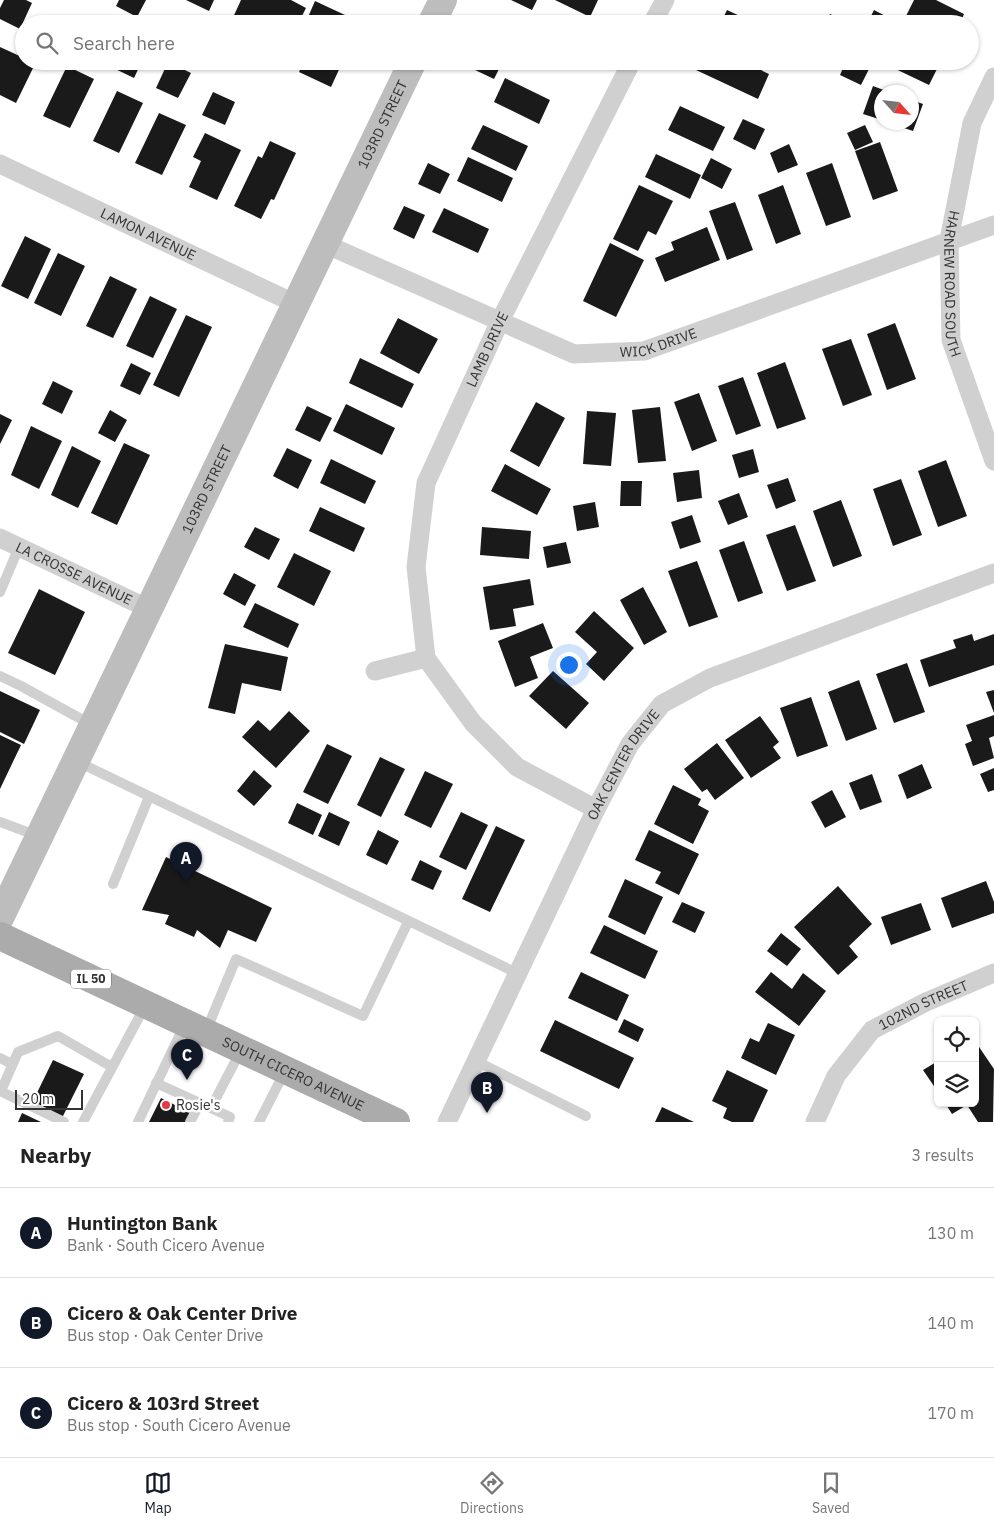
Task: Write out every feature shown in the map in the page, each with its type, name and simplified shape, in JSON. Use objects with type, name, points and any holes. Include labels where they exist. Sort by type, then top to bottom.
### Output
[{"type":"main road","points":[[436,15],[443,0]]},
{"type":"main road","name":"103RD STREET","points":[[0,918],[409,70]]},
{"type":"main road","name":"SOUTH CICERO AVENUE","points":[[0,936],[396,1122]]},
{"type":"street","points":[[657,15],[665,0]]},
{"type":"street","name":"LAMB DRIVE","points":[[596,810],[517,767],[473,723],[426,658],[416,567],[426,483],[500,321],[627,70]]},
{"type":"street","name":"HARNEW ROAD SOUTH","points":[[994,76],[972,123],[950,240],[951,340],[994,461]]},
{"type":"street","name":"LAMON AVENUE","points":[[0,164],[296,304]]},
{"type":"street","name":"WICK DRIVE","points":[[325,244],[574,354],[644,351],[994,225]]},
{"type":"street","name":"LA CROSSE AVENUE","points":[[0,538],[149,609]]},
{"type":"street","name":"OAK CENTER DRIVE","points":[[447,1122],[596,810],[630,744],[662,704],[710,678],[994,573]]},
{"type":"street","points":[[374,672],[426,658]]},
{"type":"street","name":"102ND STREET","points":[[815,1122],[836,1076],[872,1030],[926,1002],[994,973]]},
{"type":"lane","points":[[0,592],[19,547]]},
{"type":"lane","points":[[0,676],[22,686],[93,726]]},
{"type":"lane","points":[[76,761],[517,973]]},
{"type":"lane","points":[[114,884],[150,797]]},
{"type":"lane","points":[[0,822],[39,836]]},
{"type":"lane","points":[[138,1122],[156,1083],[195,1028],[236,959],[363,1016],[408,922]]},
{"type":"lane","points":[[83,1122],[146,1004]]},
{"type":"lane","points":[[64,1122],[0,1091],[18,1052],[58,1036],[112,1067]]},
{"type":"lane","points":[[211,1108],[241,1050]]},
{"type":"lane","points":[[0,1058],[12,1064]]},
{"type":"lane","points":[[476,1061],[586,1116]]},
{"type":"lane","points":[[260,1122],[285,1070]]},
{"type":"lane","points":[[156,1083],[230,1117],[228,1122]]},
{"type":"lane","points":[[190,1122],[200,1103]]},
{"type":"building","points":[[4,0],[26,0],[32,3],[26,15],[15,15],[15,26],[0,19],[0,8]]},
{"type":"building","points":[[119,0],[146,0],[138,15],[133,15],[116,6]]},
{"type":"building","points":[[186,0],[214,0],[209,11]]},
{"type":"building","points":[[241,0],[291,0],[306,8],[302,15],[234,15]]},
{"type":"building","points":[[511,0],[537,0],[532,10]]},
{"type":"building","points":[[555,0],[598,0],[591,15],[586,15]]},
{"type":"building","points":[[914,0],[936,0],[964,14],[964,15],[906,15]]},
{"type":"building","points":[[315,1],[345,15],[309,15]]},
{"type":"building","points":[[727,10],[738,15],[724,15]]},
{"type":"building","points":[[874,10],[884,15],[872,15]]},
{"type":"building","points":[[0,47],[15,54],[15,70],[32,70],[16,103],[0,95]]},
{"type":"building","points":[[65,70],[75,70],[94,79],[70,128],[43,116]]},
{"type":"building","points":[[117,70],[138,70],[134,78]]},
{"type":"building","points":[[164,70],[185,70],[191,73],[178,98],[156,88]]},
{"type":"building","points":[[300,70],[339,70],[331,87],[299,72]]},
{"type":"building","points":[[475,70],[498,70],[494,79]]},
{"type":"building","points":[[696,70],[761,70],[769,74],[758,99]]},
{"type":"building","points":[[842,70],[868,70],[861,85],[840,75]]},
{"type":"building","points":[[898,70],[936,70],[929,85]]},
{"type":"building","points":[[505,78],[550,100],[539,124],[494,102]]},
{"type":"building","points":[[873,86],[874,86],[874,117],[863,114]]},
{"type":"building","points":[[117,91],[143,103],[119,153],[93,141]]},
{"type":"building","points":[[213,92],[235,102],[225,125],[202,115]]},
{"type":"building","points":[[919,103],[923,104],[919,115]]},
{"type":"building","points":[[680,106],[725,127],[713,151],[668,130]]},
{"type":"building","points":[[159,113],[186,125],[162,175],[135,163]]},
{"type":"building","points":[[743,119],[765,129],[755,150],[733,139]]},
{"type":"building","points":[[483,125],[528,146],[516,171],[471,149]]},
{"type":"building","points":[[865,125],[873,142],[855,150],[847,133]]},
{"type":"building","points":[[205,133],[241,150],[217,200],[189,187],[201,161],[193,157]]},
{"type":"building","points":[[270,141],[296,153],[274,200],[271,199],[261,219],[234,206],[258,156],[262,158]]},
{"type":"building","points":[[880,142],[898,191],[873,200],[855,151]]},
{"type":"building","points":[[789,144],[798,165],[778,173],[770,153]]},
{"type":"building","points":[[656,154],[701,175],[690,199],[645,177]]},
{"type":"building","points":[[468,157],[513,178],[502,202],[457,181]]},
{"type":"building","points":[[711,158],[732,169],[722,189],[701,178]]},
{"type":"building","points":[[428,163],[450,174],[440,194],[418,184]]},
{"type":"building","points":[[832,163],[851,217],[826,226],[806,173]]},
{"type":"building","points":[[639,185],[673,201],[656,235],[648,231],[638,251],[613,239]]},
{"type":"building","points":[[783,185],[801,234],[776,244],[758,195]]},
{"type":"building","points":[[735,202],[753,250],[727,260],[709,211]]},
{"type":"building","points":[[404,206],[425,215],[414,239],[393,229]]},
{"type":"building","points":[[444,208],[489,229],[478,253],[432,232]]},
{"type":"building","points":[[707,227],[720,260],[665,282],[655,258],[674,250],[671,242]]},
{"type":"building","points":[[25,236],[51,249],[28,299],[1,286]]},
{"type":"building","points":[[610,243],[644,260],[616,317],[583,301]]},
{"type":"building","points":[[58,253],[85,266],[61,316],[34,303]]},
{"type":"building","points":[[110,276],[137,289],[113,338],[86,326]]},
{"type":"building","points":[[150,296],[177,309],[153,358],[126,346]]},
{"type":"building","points":[[186,315],[212,327],[179,397],[153,385]]},
{"type":"building","points":[[398,318],[438,339],[419,374],[380,353]]},
{"type":"building","points":[[895,323],[916,379],[887,390],[867,334]]},
{"type":"building","points":[[851,339],[872,395],[843,406],[822,349]]},
{"type":"building","points":[[360,358],[414,384],[402,408],[349,383]]},
{"type":"building","points":[[785,362],[806,419],[777,429],[757,373]]},
{"type":"building","points":[[131,363],[151,373],[140,395],[120,386]]},
{"type":"building","points":[[743,377],[761,426],[736,435],[718,386]]},
{"type":"building","points":[[53,381],[73,391],[62,414],[42,404]]},
{"type":"building","points":[[699,393],[717,441],[692,451],[674,402]]},
{"type":"building","points":[[536,402],[565,418],[539,467],[510,451]]},
{"type":"building","points":[[346,404],[395,428],[382,455],[333,431]]},
{"type":"building","points":[[307,406],[332,418],[320,442],[295,430]]},
{"type":"building","points":[[660,407],[666,461],[638,463],[632,410]]},
{"type":"building","points":[[110,410],[127,420],[115,442],[98,433]]},
{"type":"building","points":[[587,411],[616,413],[611,466],[583,464]]},
{"type":"building","points":[[0,414],[12,420],[0,444]]},
{"type":"building","points":[[31,426],[62,441],[39,489],[11,475]]},
{"type":"building","points":[[124,443],[150,455],[117,525],[91,513]]},
{"type":"building","points":[[72,446],[101,461],[78,508],[51,495]]},
{"type":"building","points":[[287,448],[312,460],[298,489],[273,476]]},
{"type":"building","points":[[753,449],[759,472],[739,478],[732,455]]},
{"type":"building","points":[[331,459],[376,481],[365,504],[320,483]]},
{"type":"building","points":[[946,460],[967,516],[938,527],[918,471]]},
{"type":"building","points":[[505,464],[551,489],[537,515],[491,491]]},
{"type":"building","points":[[699,470],[702,498],[677,502],[673,473]]},
{"type":"building","points":[[788,478],[796,501],[776,509],[767,485]]},
{"type":"building","points":[[901,479],[922,535],[893,546],[873,489]]},
{"type":"building","points":[[621,481],[642,481],[641,506],[620,506]]},
{"type":"building","points":[[739,493],[748,517],[728,525],[718,501]]},
{"type":"building","points":[[841,500],[862,556],[833,567],[813,511]]},
{"type":"building","points":[[595,502],[599,527],[577,531],[573,506]]},
{"type":"building","points":[[320,507],[365,528],[354,552],[309,531]]},
{"type":"building","points":[[692,515],[701,542],[680,549],[671,522]]},
{"type":"building","points":[[795,525],[816,581],[787,591],[766,535]]},
{"type":"building","points":[[255,527],[280,539],[269,560],[244,547]]},
{"type":"building","points":[[482,527],[531,531],[529,559],[480,555]]},
{"type":"building","points":[[744,541],[763,593],[738,602],[719,550]]},
{"type":"building","points":[[566,542],[571,563],[547,568],[543,547]]},
{"type":"building","points":[[294,553],[331,571],[314,606],[277,587]]},
{"type":"building","points":[[697,561],[718,617],[689,627],[668,571]]},
{"type":"building","points":[[234,573],[256,585],[245,606],[223,594]]},
{"type":"building","points":[[530,579],[534,605],[513,609],[516,626],[490,630],[483,587]]},
{"type":"building","points":[[643,587],[667,632],[644,645],[620,600]]},
{"type":"building","points":[[39,589],[85,612],[55,675],[8,653]]},
{"type":"building","points":[[255,603],[299,624],[288,648],[243,627]]},
{"type":"building","points":[[594,611],[634,648],[604,681],[586,664],[597,652],[575,632]]},
{"type":"building","points":[[543,623],[553,648],[530,657],[538,678],[515,687],[498,641]]},
{"type":"building","points":[[972,634],[974,641],[994,634],[994,665],[929,687],[920,660],[956,648],[953,640]]},
{"type":"building","points":[[225,644],[288,657],[281,691],[242,683],[235,714],[208,708]]},
{"type":"building","points":[[907,663],[925,712],[894,723],[876,674]]},
{"type":"building","points":[[553,671],[589,703],[566,729],[529,696]]},
{"type":"building","points":[[859,680],[877,729],[846,741],[828,692]]},
{"type":"building","points":[[994,690],[994,713],[986,692]]},
{"type":"building","points":[[0,691],[40,710],[24,744],[0,732]]},
{"type":"building","points":[[811,697],[828,746],[797,757],[780,708]]},
{"type":"building","points":[[289,711],[310,731],[276,768],[242,737],[258,720],[270,731]]},
{"type":"building","points":[[994,715],[994,736],[989,738],[994,758],[973,766],[965,744],[972,741],[966,725]]},
{"type":"building","points":[[760,716],[779,742],[773,747],[781,758],[751,778],[725,740]]},
{"type":"building","points":[[0,735],[21,745],[0,789]]},
{"type":"building","points":[[717,743],[744,778],[715,800],[707,789],[702,792],[684,769]]},
{"type":"building","points":[[327,744],[352,756],[328,804],[303,792]]},
{"type":"building","points":[[380,757],[405,769],[381,817],[357,805]]},
{"type":"building","points":[[922,764],[932,788],[907,799],[898,775]]},
{"type":"building","points":[[994,768],[994,790],[988,792],[980,774]]},
{"type":"building","points":[[254,770],[272,786],[254,806],[237,791]]},
{"type":"building","points":[[425,771],[453,784],[431,828],[404,815]]},
{"type":"building","points":[[872,774],[882,802],[860,810],[849,783]]},
{"type":"building","points":[[673,785],[701,799],[698,805],[709,811],[693,844],[654,824]]},
{"type":"building","points":[[832,790],[846,817],[825,828],[811,802]]},
{"type":"building","points":[[297,803],[322,815],[313,835],[288,823]]},
{"type":"building","points":[[329,812],[350,822],[339,846],[318,836]]},
{"type":"building","points":[[461,812],[488,825],[466,870],[439,857]]},
{"type":"building","points":[[496,826],[525,840],[490,912],[462,899]]},
{"type":"building","points":[[378,830],[399,841],[387,865],[366,855]]},
{"type":"building","points":[[649,830],[699,854],[679,895],[655,883],[661,872],[635,860]]},
{"type":"building","points":[[166,857],[272,908],[256,942],[228,930],[220,948],[197,930],[194,937],[165,924],[169,915],[142,910]]},
{"type":"building","points":[[420,860],[442,871],[433,890],[411,880]]},
{"type":"building","points":[[625,879],[663,897],[645,935],[608,917]]},
{"type":"building","points":[[986,881],[994,902],[994,913],[952,928],[941,898]]},
{"type":"building","points":[[838,886],[872,924],[849,946],[858,957],[838,975],[794,927]]},
{"type":"building","points":[[682,902],[705,912],[695,933],[672,922]]},
{"type":"building","points":[[921,903],[931,930],[891,945],[881,917]]},
{"type":"building","points":[[604,925],[658,951],[645,979],[590,953]]},
{"type":"building","points":[[781,933],[801,949],[787,966],[767,951]]},
{"type":"building","points":[[581,972],[629,995],[617,1021],[568,998]]},
{"type":"building","points":[[771,972],[792,989],[803,973],[826,991],[799,1026],[755,992]]},
{"type":"building","points":[[624,1019],[644,1029],[638,1042],[618,1032]]},
{"type":"building","points":[[555,1020],[634,1058],[619,1089],[540,1051]]},
{"type":"building","points":[[768,1023],[795,1035],[776,1075],[741,1058],[750,1038],[759,1042]]},
{"type":"building","points":[[979,1047],[994,1069],[993,1122],[978,1122],[968,1107],[979,1107]]},
{"type":"building","points":[[53,1060],[84,1074],[62,1118],[32,1103]]},
{"type":"building","points":[[934,1063],[934,1086],[923,1070]]},
{"type":"building","points":[[727,1070],[768,1090],[753,1122],[732,1122],[723,1118],[727,1108],[712,1101]]},
{"type":"building","name":"Rosie's","points":[[161,1098],[191,1113],[186,1122],[149,1122]]},
{"type":"building","points":[[662,1107],[694,1122],[655,1122]]},
{"type":"building","points":[[948,1107],[964,1107],[952,1114]]},
{"type":"building","points":[[22,1113],[41,1122],[18,1122]]},
{"type":"place","name":"Huntington Bank","points":[[186,883]]},
{"type":"place","name":"Cicero & 103rd Street","points":[[187,1080]]},
{"type":"place","name":"Rosie's","points":[[166,1105]]},
{"type":"place","name":"Cicero & Oak Center Drive","points":[[487,1113]]}]
